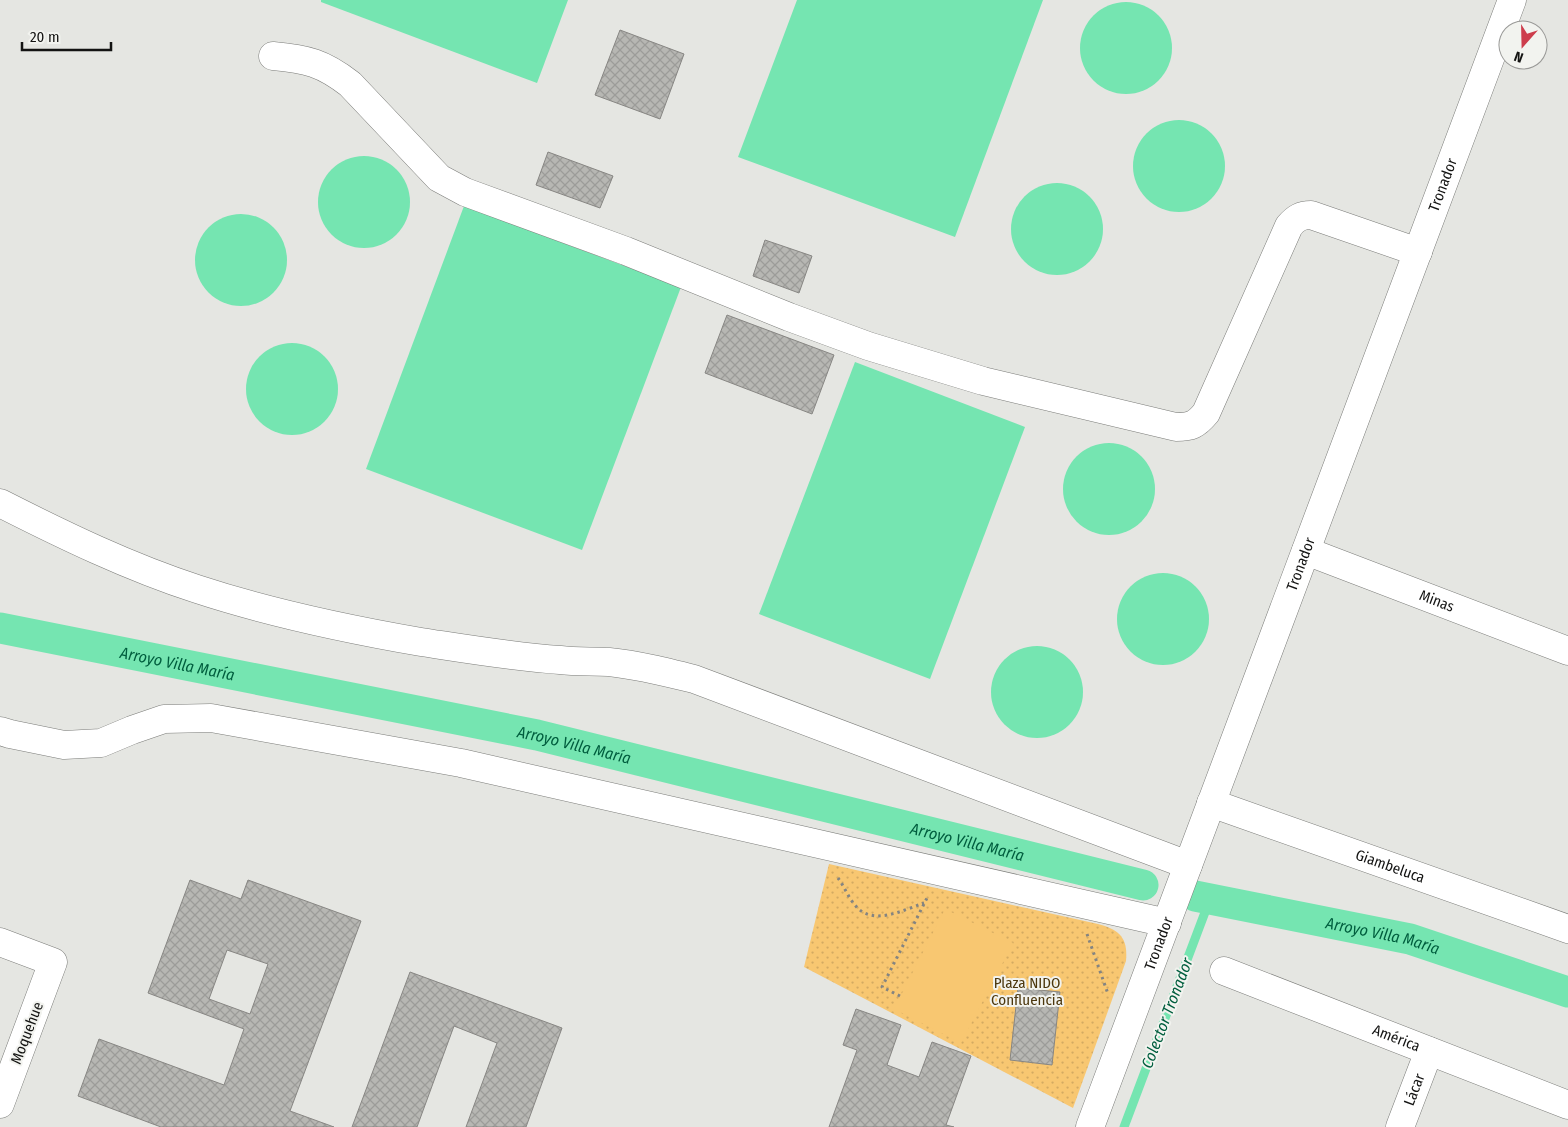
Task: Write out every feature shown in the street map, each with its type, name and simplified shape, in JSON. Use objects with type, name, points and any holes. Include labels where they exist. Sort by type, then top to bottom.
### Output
[{"type":"street","name":"Tronador","points":[[1090,1127],[1512,0]]},
{"type":"street","points":[[274,56],[302,59],[319,64],[336,74],[350,84],[439,178],[466,192],[626,251],[789,317],[868,346],[983,382],[1176,427],[1188,427],[1198,422],[1206,413],[1289,226],[1294,220],[1302,215],[1311,214],[1418,252]]},
{"type":"street","points":[[0,503],[50,528],[126,561],[196,588],[265,609],[421,642],[560,660],[610,662],[658,670],[694,679],[1188,865]]},
{"type":"street","name":"Minas","points":[[1306,551],[1568,651]]},
{"type":"street","points":[[0,731],[64,745],[101,744],[132,730],[164,719],[211,718],[461,764],[1166,923]]},
{"type":"street","name":"Giambeluca","points":[[1211,803],[1568,929]]},
{"type":"street","name":"Moquehue","points":[[0,942],[53,962],[0,1104]]},
{"type":"street","name":"América","points":[[1224,972],[1568,1105]]},
{"type":"street","name":"Lácar","points":[[1400,1127],[1428,1051]]},
{"type":"path","points":[[834,871],[854,904],[868,914],[888,915],[924,903]]},
{"type":"path","points":[[900,996],[882,987],[930,893]]},
{"type":"path","points":[[1084,928],[1109,995]]},
{"type":"green space","name":"Plaza NIDO Confluencia","points":[[829,864],[1098,924],[1112,929],[1121,936],[1126,946],[1126,961],[1073,1108],[804,967]]},
{"type":"green space","points":[[945,909],[1013,943],[961,1043],[894,1009]]},
{"type":"shaded area","points":[[321,0],[568,0],[537,83],[321,2]]},
{"type":"shaded area","points":[[797,0],[1043,0],[955,237],[738,157]]},
{"type":"shaded area","points":[[1126,2],[1144,5],[1159,15],[1169,30],[1172,48],[1169,66],[1159,81],[1144,91],[1126,94],[1108,91],[1093,81],[1083,66],[1080,48],[1083,30],[1093,15],[1108,5]]},
{"type":"shaded area","points":[[1179,120],[1197,123],[1212,133],[1222,148],[1225,166],[1222,184],[1212,199],[1197,209],[1179,212],[1161,209],[1146,199],[1136,184],[1133,166],[1136,148],[1146,133],[1161,123]]},
{"type":"shaded area","points":[[364,156],[382,159],[397,169],[407,184],[410,202],[407,220],[397,235],[382,245],[364,248],[346,245],[331,235],[321,220],[318,202],[321,184],[331,169],[346,159]]},
{"type":"shaded area","points":[[1057,183],[1075,186],[1090,196],[1100,211],[1103,229],[1100,247],[1090,262],[1075,272],[1057,275],[1039,272],[1024,262],[1014,247],[1011,229],[1014,211],[1024,196],[1039,186]]},
{"type":"shaded area","points":[[464,206],[681,287],[582,550],[366,469]]},
{"type":"shaded area","points":[[241,214],[259,217],[274,227],[284,242],[287,260],[284,278],[274,293],[259,303],[241,306],[223,303],[208,293],[198,278],[195,260],[198,242],[208,227],[223,217]]},
{"type":"shaded area","points":[[292,343],[310,346],[325,356],[335,371],[338,389],[335,407],[325,422],[310,432],[292,435],[274,432],[259,422],[249,407],[246,389],[249,371],[259,356],[274,346]]},
{"type":"shaded area","points":[[855,362],[1025,427],[930,679],[759,614]]},
{"type":"shaded area","points":[[1109,443],[1127,446],[1142,456],[1152,471],[1155,489],[1152,507],[1142,522],[1127,532],[1109,535],[1091,532],[1076,522],[1066,507],[1063,489],[1066,471],[1076,456],[1091,446]]},
{"type":"shaded area","points":[[1163,573],[1181,576],[1196,586],[1206,601],[1209,619],[1206,637],[1196,652],[1181,662],[1163,665],[1145,662],[1130,652],[1120,637],[1117,619],[1120,601],[1130,586],[1145,576]]},
{"type":"shaded area","points":[[1037,646],[1055,649],[1070,659],[1080,674],[1083,692],[1080,710],[1070,725],[1055,735],[1037,738],[1019,735],[1004,725],[994,710],[991,692],[994,674],[1004,659],[1019,649]]},
{"type":"building","points":[[620,30],[684,54],[660,119],[595,95]]},
{"type":"building","points":[[548,152],[613,176],[600,208],[536,185]]},
{"type":"building","points":[[765,240],[812,256],[799,293],[753,276]]},
{"type":"building","points":[[727,315],[834,355],[812,414],[705,373]]},
{"type":"building","points":[[190,880],[241,899],[248,880],[361,921],[290,1111],[334,1127],[161,1127],[78,1096],[99,1039],[224,1085],[244,1029],[148,993]],"holes":[[[227,950],[268,964],[250,1014],[209,999]]]},
{"type":"building","points":[[410,972],[562,1028],[526,1127],[466,1127],[497,1043],[454,1026],[417,1127],[352,1127]]},
{"type":"building","points":[[1018,988],[1060,992],[1052,1065],[1010,1060]]},
{"type":"building","points":[[856,1009],[901,1025],[887,1065],[919,1077],[932,1042],[971,1056],[946,1125],[954,1127],[829,1127],[857,1050],[843,1045]]},
{"type":"waterway","name":"Arroyo Villa María","points":[[0,628],[537,735],[1143,885]]},
{"type":"waterway","name":"Arroyo Villa María","points":[[1195,896],[1410,939],[1568,992]]},
{"type":"waterway","name":"Colector Tronador","points":[[1124,1127],[1210,899]]}]
